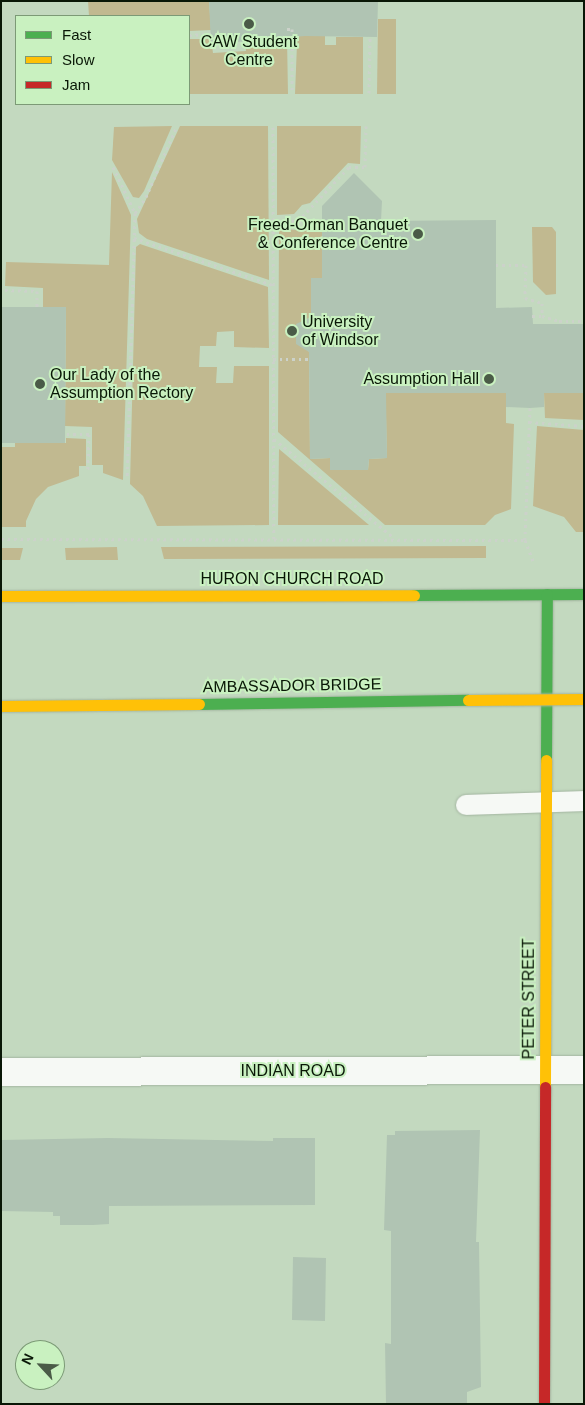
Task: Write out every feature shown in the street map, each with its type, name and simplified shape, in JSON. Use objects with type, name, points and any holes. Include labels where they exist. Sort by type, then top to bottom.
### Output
[{"type":"main road","name":"PETER STREET","points":[[544,1404],[546,594]]},
{"type":"main road","name":"HURON CHURCH ROAD","points":[[1,596],[584,594]]},
{"type":"main road","name":"AMBASSADOR BRIDGE","points":[[1,706],[584,699]]},
{"type":"street","name":"INDIAN ROAD","points":[[1,1072],[584,1070]]},
{"type":"lane","points":[[466,805],[584,801]]},
{"type":"path","points":[[287,29],[292,29],[292,92]]},
{"type":"path","points":[[190,35],[211,34]]},
{"type":"path","points":[[369,93],[370,37]]},
{"type":"path","points":[[298,222],[349,167],[365,167],[366,126]]},
{"type":"path","points":[[273,127],[274,539]]},
{"type":"path","points":[[135,213],[146,197],[176,128]]},
{"type":"path","points":[[112,167],[135,213],[127,479]]},
{"type":"path","points":[[273,221],[322,221]]},
{"type":"path","points":[[134,238],[273,285]]},
{"type":"path","points":[[496,266],[526,265],[525,298],[542,303],[542,316]]},
{"type":"path","points":[[5,290],[37,290],[37,307]]},
{"type":"path","points":[[532,316],[542,316],[558,321],[584,321]]},
{"type":"path","points":[[273,359],[309,359]]},
{"type":"path","points":[[1,539],[394,538],[525,540],[530,408]]},
{"type":"path","points":[[529,422],[584,426]]},
{"type":"path","points":[[66,434],[89,434],[88,471]]},
{"type":"path","points":[[273,439],[394,538]]},
{"type":"shaded area","points":[[88,1],[209,1],[211,30],[190,31],[190,15],[89,15]]},
{"type":"shaded area","points":[[298,19],[325,19],[325,45],[336,45],[336,37],[363,37],[363,94],[295,94]]},
{"type":"shaded area","points":[[378,19],[396,19],[396,94],[377,94]]},
{"type":"shaded area","points":[[287,38],[288,94],[190,94],[190,39],[211,39],[213,53],[246,51],[245,41]]},
{"type":"shaded area","points":[[172,126],[144,191],[139,198],[133,197],[112,160],[114,127]]},
{"type":"shaded area","points":[[180,126],[268,126],[269,280],[147,239],[139,233],[137,219]]},
{"type":"shaded area","points":[[277,126],[361,126],[360,164],[348,163],[310,203],[302,205],[294,214],[277,215]]},
{"type":"shaded area","points":[[112,172],[131,215],[123,480],[103,473],[103,465],[92,465],[92,427],[65,426],[66,307],[43,307],[43,288],[5,286],[6,262],[109,265]]},
{"type":"shaded area","points":[[532,227],[552,227],[556,232],[556,294],[546,295],[533,282]]},
{"type":"shaded area","points":[[279,229],[337,232],[341,236],[322,254],[322,278],[311,278],[311,317],[296,325],[309,352],[310,459],[330,458],[331,470],[368,470],[369,459],[387,458],[385,373],[414,393],[506,393],[506,423],[514,424],[511,509],[495,515],[485,525],[385,525],[278,432]]},
{"type":"shaded area","points":[[140,244],[268,287],[269,348],[234,347],[234,331],[217,332],[216,346],[200,346],[199,367],[217,367],[216,383],[233,383],[234,366],[269,366],[269,525],[157,526],[143,496],[130,484],[136,247]]},
{"type":"shaded area","points":[[544,393],[584,393],[584,420],[545,418]]},
{"type":"shaded area","points":[[537,426],[584,430],[584,532],[576,532],[564,517],[533,506]]},
{"type":"shaded area","points":[[66,438],[86,439],[86,466],[79,466],[79,476],[48,487],[36,499],[26,521],[26,527],[1,527],[1,447],[15,447],[15,443],[66,443]]},
{"type":"shaded area","points":[[279,449],[369,525],[278,525]]},
{"type":"shaded area","points":[[486,546],[486,558],[164,559],[161,547]]},
{"type":"shaded area","points":[[117,547],[118,560],[66,560],[65,548]]},
{"type":"shaded area","points":[[1,548],[23,548],[20,560],[1,560]]},
{"type":"building","name":"CAW Student Centre","points":[[209,1],[378,1],[377,37],[305,36],[211,44]]},
{"type":"building","name":"Assumption Hall","points":[[354,173],[382,201],[381,221],[496,220],[496,308],[532,307],[533,324],[584,324],[584,393],[544,393],[544,407],[530,408],[506,407],[506,393],[386,393],[387,458],[369,459],[368,470],[330,470],[330,458],[310,459],[309,352],[296,344],[296,324],[311,317],[311,278],[322,278],[322,206]]},
{"type":"building","name":"Our Lady of the Assumption Rectory","points":[[1,307],[66,307],[65,443],[1,443]]},
{"type":"building","points":[[480,1130],[476,1242],[479,1242],[481,1387],[467,1392],[467,1404],[386,1404],[385,1343],[391,1344],[391,1231],[384,1230],[387,1135],[395,1135],[395,1131]]},
{"type":"building","points":[[108,1138],[273,1141],[273,1138],[315,1138],[315,1205],[109,1206],[109,1224],[93,1225],[60,1225],[60,1216],[53,1216],[53,1212],[1,1211],[2,1140]]},
{"type":"building","points":[[293,1257],[326,1258],[325,1321],[292,1320]]},
{"type":"traffic: fast","points":[[546,760],[547,594]]},
{"type":"traffic: fast","points":[[414,595],[584,594]]},
{"type":"traffic: fast","points":[[199,704],[468,700]]},
{"type":"traffic: slow","points":[[1,596],[414,595]]},
{"type":"traffic: slow","points":[[468,700],[584,699]]},
{"type":"traffic: slow","points":[[1,706],[199,704]]},
{"type":"traffic: slow","points":[[545,1087],[546,760]]},
{"type":"traffic: jam","points":[[544,1404],[545,1087]]},
{"type":"place","name":"CAW Student Centre","points":[[249,24]]},
{"type":"place","name":"Freed-Orman Banquet & Conference Centre","points":[[418,234]]},
{"type":"place","name":"University of Windsor","points":[[292,331]]},
{"type":"place","name":"Assumption Hall","points":[[489,379]]},
{"type":"place","name":"Our Lady of the Assumption Rectory","points":[[40,384]]}]
